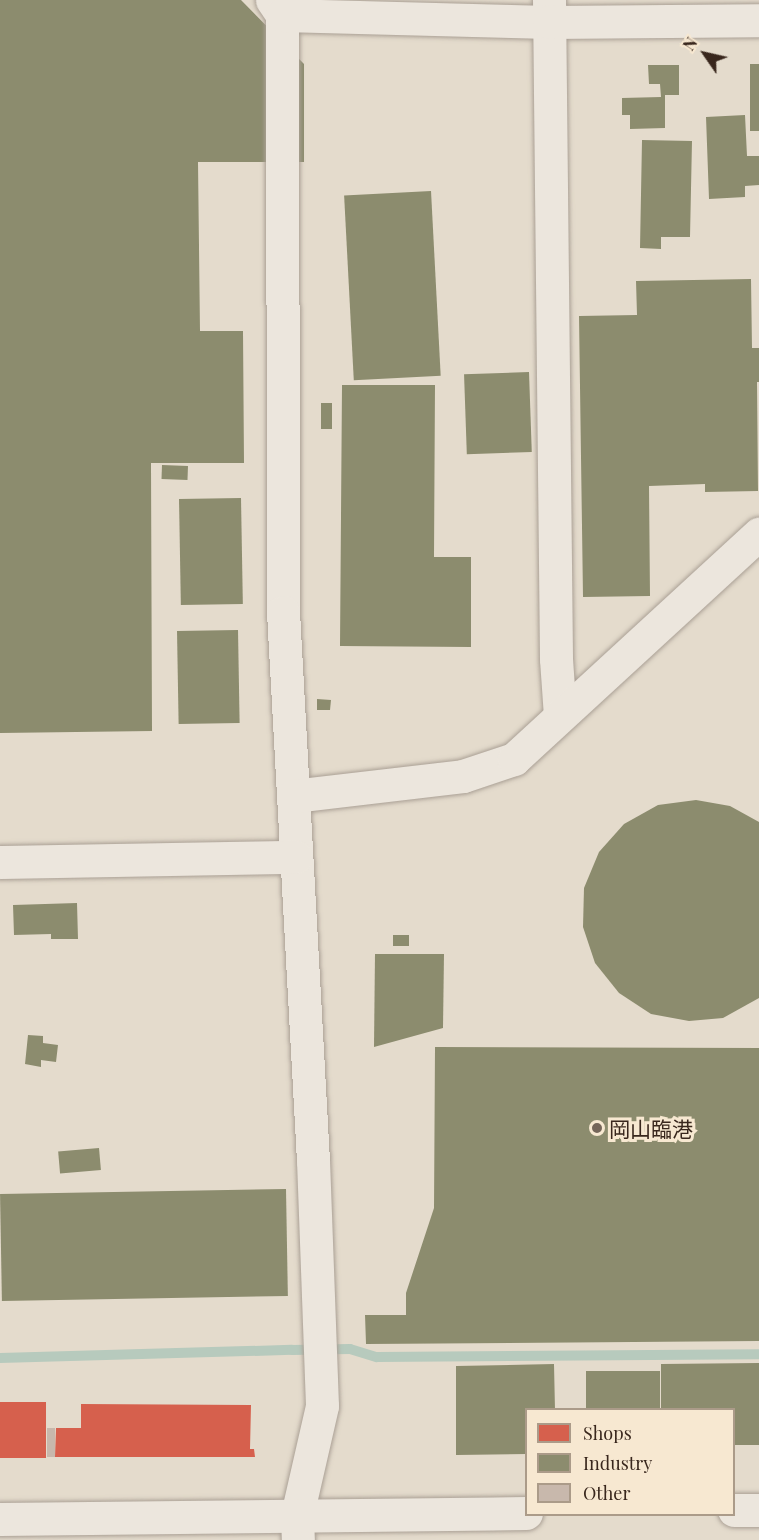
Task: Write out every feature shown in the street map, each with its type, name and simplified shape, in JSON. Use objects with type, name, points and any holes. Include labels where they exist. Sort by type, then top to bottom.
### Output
[{"type":"street","points":[[297,1528],[322,1406],[313,1160],[283,612],[277,8],[549,11],[759,20]]},
{"type":"street","points":[[549,11],[556,659],[560,716]]},
{"type":"street","points":[[293,796],[463,776],[514,759],[759,534]]},
{"type":"street","points":[[0,862],[296,857]]},
{"type":"street","points":[[735,1510],[759,1510]]},
{"type":"street","points":[[0,1519],[297,1528],[525,1513]]},
{"type":"building: Shops","points":[[0,1402],[46,1402],[46,1458],[0,1458]]},
{"type":"building: Shops","points":[[81,1404],[251,1405],[250,1449],[254,1449],[255,1457],[55,1457],[56,1428],[81,1428]]},
{"type":"building: Industry","points":[[0,0],[241,0],[304,64],[304,162],[198,162],[200,331],[243,331],[244,463],[151,463],[152,731],[0,733]]},
{"type":"building: Industry","points":[[750,64],[759,64],[759,131],[750,131]]},
{"type":"building: Industry","points":[[648,65],[679,65],[679,95],[665,95],[665,128],[630,129],[630,115],[622,115],[622,98],[661,97],[660,84],[649,84]]},
{"type":"building: Industry","points":[[745,115],[747,156],[759,156],[759,185],[745,186],[745,197],[709,199],[706,117]]},
{"type":"building: Industry","points":[[642,140],[692,141],[690,237],[661,237],[661,249],[640,248]]},
{"type":"building: Industry","points":[[431,191],[441,376],[354,380],[344,196]]},
{"type":"building: Industry","points":[[751,279],[752,348],[759,348],[758,491],[705,492],[705,484],[649,486],[650,596],[583,597],[579,316],[637,315],[636,281]]},
{"type":"building: Industry","points":[[529,372],[532,452],[467,454],[464,374]]},
{"type":"building: Industry","points":[[342,385],[435,385],[434,557],[471,557],[471,647],[340,646]]},
{"type":"building: Industry","points":[[321,403],[332,403],[332,429],[321,429]]},
{"type":"building: Industry","points":[[162,465],[188,466],[187,480],[162,479]]},
{"type":"building: Industry","points":[[241,498],[243,604],[181,605],[179,499]]},
{"type":"building: Industry","points":[[238,630],[240,723],[179,724],[177,631]]},
{"type":"building: Industry","points":[[317,699],[331,700],[330,710],[317,710]]},
{"type":"building: Industry","points":[[696,800],[730,806],[759,822],[759,998],[723,1018],[689,1021],[651,1014],[619,993],[595,963],[583,927],[584,888],[599,852],[624,824],[658,805]]},
{"type":"building: Industry","points":[[77,903],[78,939],[51,939],[51,934],[14,935],[13,905]]},
{"type":"building: Industry","points":[[393,935],[409,935],[409,946],[393,946]]},
{"type":"building: Industry","points":[[375,954],[444,954],[443,1028],[374,1047]]},
{"type":"building: Industry","points":[[28,1035],[43,1036],[43,1043],[58,1045],[56,1062],[41,1060],[41,1067],[25,1064]]},
{"type":"building: Industry","name":"岡山臨港","points":[[435,1047],[759,1048],[759,1341],[366,1344],[365,1315],[406,1315],[406,1293],[434,1208]]},
{"type":"building: Industry","points":[[99,1148],[101,1170],[60,1173],[58,1152]]},
{"type":"building: Industry","points":[[286,1189],[288,1296],[2,1301],[0,1194]]},
{"type":"building: Industry","points":[[759,1363],[759,1445],[735,1445],[735,1408],[661,1408],[661,1364]]},
{"type":"building: Industry","points":[[554,1364],[555,1408],[525,1408],[525,1454],[456,1455],[456,1366]]},
{"type":"building: Industry","points":[[586,1371],[660,1371],[660,1408],[586,1408]]},
{"type":"building: Other","points":[[47,1428],[55,1428],[55,1457],[47,1457]]},
{"type":"waterway","points":[[0,1358],[350,1349],[377,1357],[759,1354]]},
{"type":"place","name":"岡山臨港","points":[[597,1128]]}]
